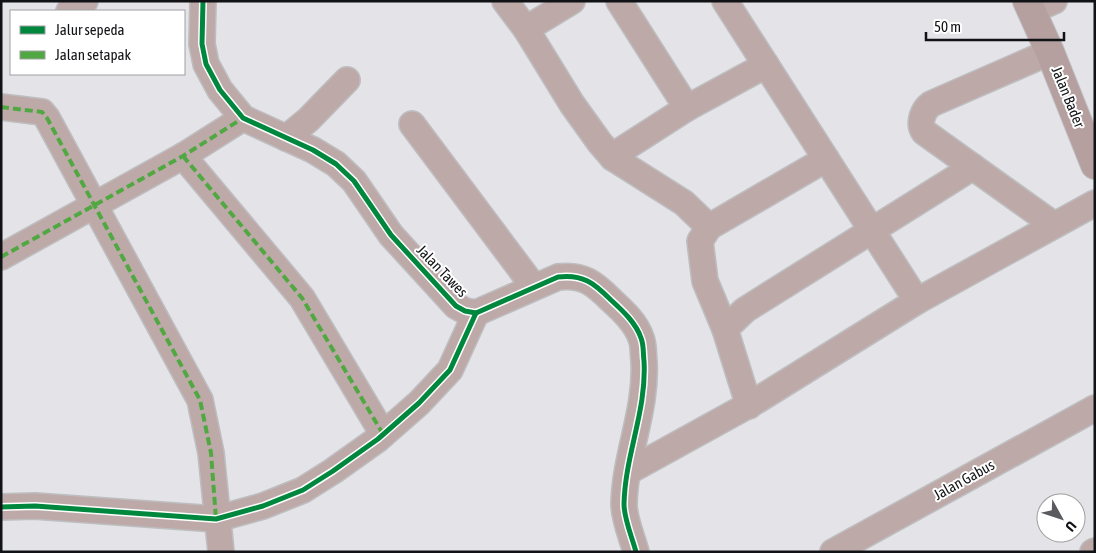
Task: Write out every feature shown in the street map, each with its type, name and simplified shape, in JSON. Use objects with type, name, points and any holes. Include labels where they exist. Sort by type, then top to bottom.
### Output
[{"type":"main road","name":"Jalan Bader","points":[[1037,5],[1050,52],[1095,165]]},
{"type":"street","points":[[71,10],[85,1]]},
{"type":"street","name":"Jalan Tawes","points":[[203,1],[202,44],[206,64],[220,90],[243,118],[336,164],[354,181],[391,234],[456,306],[476,313],[558,277],[581,277],[602,290],[631,319],[642,339],[645,378],[641,413],[624,506],[636,552]]},
{"type":"street","points":[[505,1],[526,29],[572,104],[600,143],[614,158],[673,195],[709,227]]},
{"type":"street","points":[[526,29],[572,1]]},
{"type":"street","points":[[619,1],[687,108]]},
{"type":"street","points":[[725,1],[917,301]]},
{"type":"street","points":[[1050,52],[930,104],[926,108],[921,123],[924,132],[1054,225]]},
{"type":"street","points":[[614,158],[620,151],[687,108],[766,65]]},
{"type":"street","points":[[286,138],[308,120],[347,80]]},
{"type":"street","points":[[1,107],[42,112],[54,129],[200,400],[211,453],[216,519],[221,552]]},
{"type":"street","points":[[1,257],[183,156],[243,118]]},
{"type":"street","points":[[412,124],[534,287]]},
{"type":"street","points":[[183,156],[302,298],[383,434]]},
{"type":"street","points":[[749,406],[725,328],[706,281],[701,259],[700,241],[709,227],[826,159]]},
{"type":"street","points":[[725,328],[745,310],[973,167]]},
{"type":"street","points":[[629,471],[749,406],[917,301],[1095,203]]},
{"type":"street","points":[[1,507],[35,506],[216,519],[263,506],[303,490],[334,471],[383,434],[437,386],[450,370],[476,313]]},
{"type":"street","name":"Jalan Gabus","points":[[833,552],[1095,408]]},
{"type":"marked path","points":[[1,107],[42,112],[47,118],[200,400],[211,453],[216,519]]},
{"type":"marked path","points":[[1,257],[183,156],[243,118]]},
{"type":"marked path","points":[[183,156],[302,298],[383,434]]},
{"type":"cycle path","points":[[203,1],[202,44],[206,64],[220,90],[243,118],[313,150],[336,164],[354,181],[391,235],[456,306],[465,311],[476,313],[558,277],[567,276],[581,278],[593,284],[620,308],[632,322],[643,344],[644,361],[642,397],[628,468],[624,504],[636,552]]},
{"type":"cycle path","points":[[1,507],[35,506],[216,519],[263,506],[303,490],[378,439],[419,403],[450,370],[476,313]]}]
